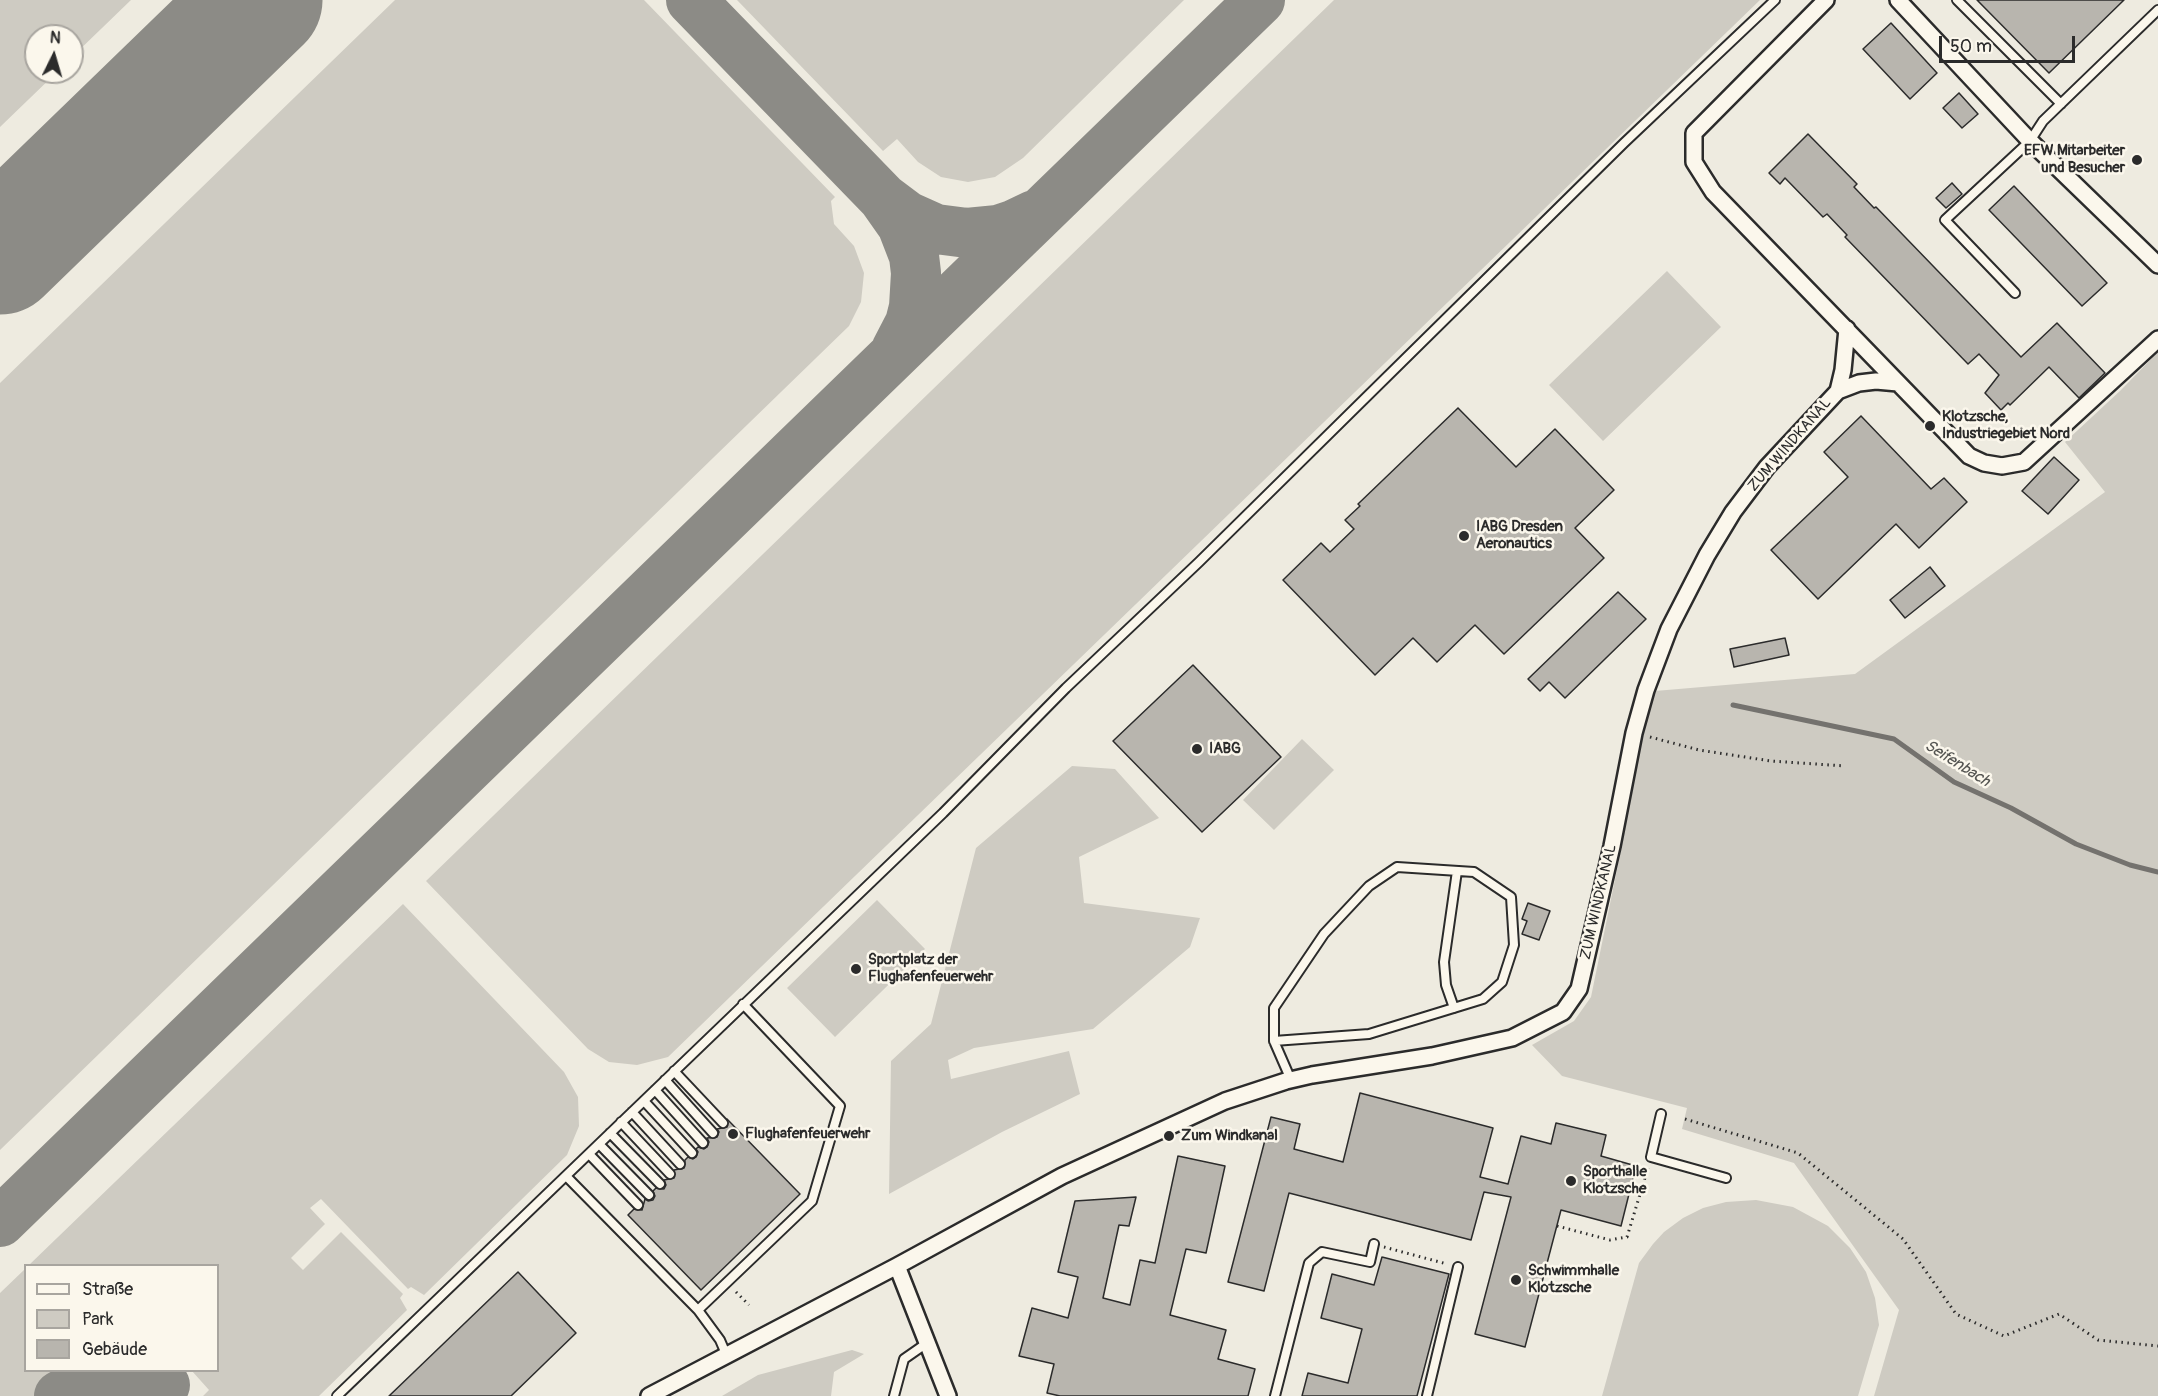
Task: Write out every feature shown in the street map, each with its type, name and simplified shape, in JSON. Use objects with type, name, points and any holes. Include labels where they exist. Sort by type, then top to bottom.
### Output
[{"type":"street","points":[[1826,0],[1694,133],[1694,162],[1713,192],[1969,456],[1984,463],[2002,466],[2024,462],[2158,339]]},
{"type":"street","points":[[1898,0],[2031,141],[2158,266]]},
{"type":"street","name":"ZUM WINDKANAL","points":[[1838,391],[1843,370],[1847,329]]},
{"type":"street","name":"ZUM WINDKANAL","points":[[649,1396],[1072,1171],[1226,1101],[1292,1080],[1432,1056],[1512,1038],[1563,1012],[1579,989],[1612,846],[1634,733],[1646,690],[1669,629],[1707,555],[1733,512],[1767,467],[1838,391],[1859,383],[1876,381],[1898,383]]},
{"type":"street","points":[[897,1266],[948,1396]]},
{"type":"lane","points":[[337,1396],[943,813],[1066,688],[1198,562],[1624,143],[1775,0]]},
{"type":"lane","points":[[1957,0],[2061,104]]},
{"type":"lane","points":[[2014,293],[1945,220],[2031,141],[2043,121],[2158,9]]},
{"type":"lane","points":[[1274,1041],[1369,1035],[1483,999],[1502,982],[1514,945],[1511,897],[1474,872],[1397,867],[1369,886],[1324,934],[1274,1008],[1274,1041],[1292,1080]]},
{"type":"lane","points":[[1454,1008],[1446,985],[1444,962],[1457,871]]},
{"type":"lane","points":[[698,1310],[812,1201],[840,1106],[743,1004]]},
{"type":"lane","points":[[674,1071],[723,1124]]},
{"type":"lane","points":[[665,1080],[713,1133]]},
{"type":"lane","points":[[655,1090],[703,1143]]},
{"type":"lane","points":[[644,1101],[692,1153]]},
{"type":"lane","points":[[632,1112],[680,1164]]},
{"type":"lane","points":[[1661,1114],[1651,1157],[1726,1178]]},
{"type":"lane","points":[[621,1122],[670,1174]]},
{"type":"lane","points":[[610,1133],[660,1184]]},
{"type":"lane","points":[[599,1144],[649,1195]]},
{"type":"lane","points":[[589,1154],[638,1205]]},
{"type":"lane","points":[[566,1176],[698,1310],[720,1340],[726,1354]]},
{"type":"lane","points":[[1275,1396],[1309,1263],[1322,1252],[1370,1262],[1374,1244]]},
{"type":"lane","points":[[1427,1396],[1458,1266]]},
{"type":"lane","points":[[894,1396],[904,1359],[927,1343]]},
{"type":"path","points":[[1634,733],[1700,750],[1771,760],[1845,766]]},
{"type":"path","points":[[1685,1119],[1798,1154],[1903,1239],[1956,1314],[2004,1336],[2059,1314],[2098,1340],[2158,1346]]},
{"type":"path","points":[[1557,1226],[1610,1240],[1627,1237],[1651,1157]]},
{"type":"path","points":[[1374,1244],[1458,1266]]},
{"type":"path","points":[[727,1282],[749,1305]]},
{"type":"green space","points":[[0,0],[131,0],[84,45],[84,24],[24,24],[24,84],[45,84],[0,127]]},
{"type":"green space","points":[[395,0],[644,0],[835,197],[831,201],[834,224],[854,246],[864,273],[861,302],[849,326],[0,1150],[0,383]]},
{"type":"green space","points":[[737,0],[1184,0],[1023,158],[995,177],[968,182],[941,177],[918,162],[897,139],[883,151]]},
{"type":"green space","points":[[1334,0],[1760,0],[668,1057],[637,1065],[609,1062],[588,1049],[426,881]]},
{"type":"green space","points":[[1667,271],[1721,327],[1603,441],[1549,385]]},
{"type":"green space","points":[[2158,352],[2158,1396],[1874,1396],[1899,1310],[1794,1163],[1682,1129],[1687,1108],[1562,1076],[1532,1045],[1574,1021],[1591,997],[1642,735],[1655,691],[1855,674],[2105,492],[2065,442]]},
{"type":"green space","points":[[1302,739],[1334,770],[1274,830],[1243,800]]},
{"type":"green space","points":[[1072,766],[1115,769],[1159,818],[1079,857],[1084,903],[1200,918],[1190,947],[1093,1029],[974,1048],[948,1060],[951,1079],[1069,1051],[1080,1094],[1002,1132],[889,1194],[891,1061],[931,1024],[976,848]]},
{"type":"green space","name":"Sportplatz der Flughafenfeuerwehr","points":[[877,900],[925,949],[835,1037],[787,988]]},
{"type":"green space","points":[[403,904],[564,1072],[578,1097],[579,1126],[567,1155],[424,1295],[411,1287],[408,1289],[321,1199],[310,1208],[325,1224],[291,1258],[303,1270],[341,1232],[403,1294],[400,1298],[407,1310],[319,1396],[203,1396],[209,1390],[193,1372],[219,1372],[219,1264],[30,1264]]},
{"type":"green space","points":[[1756,1200],[1793,1207],[1828,1226],[1850,1248],[1866,1272],[1875,1298],[1879,1325],[1858,1396],[1602,1396],[1639,1263],[1653,1244],[1664,1232],[1683,1218],[1703,1208],[1726,1202]]},
{"type":"green space","points":[[24,1270],[24,1372],[79,1372],[38,1396],[0,1396],[0,1293]]},
{"type":"green space","points":[[852,1350],[864,1354],[834,1372],[831,1396],[722,1396],[758,1375]]},
{"type":"building","points":[[1977,0],[2124,0],[2049,73]]},
{"type":"building","points":[[1891,23],[1937,73],[1910,99],[1863,49]]},
{"type":"building","points":[[1959,93],[1978,114],[1962,128],[1943,108]]},
{"type":"building","points":[[1808,134],[1857,184],[1854,187],[1874,208],[1876,207],[2021,357],[2057,323],[2105,373],[2079,398],[2049,367],[2010,405],[2008,403],[2001,410],[1985,393],[1999,375],[1979,354],[1968,364],[1845,237],[1847,235],[1827,214],[1823,217],[1785,178],[1780,184],[1769,173]]},
{"type":"building","points":[[1952,183],[1962,194],[1946,208],[1936,198]]},
{"type":"building","points":[[2014,186],[2107,283],[2082,306],[1989,210]]},
{"type":"building","name":"IABG Dresden Aeronautics","points":[[1458,408],[1516,467],[1555,429],[1614,490],[1575,528],[1604,558],[1504,654],[1475,625],[1437,662],[1413,638],[1375,675],[1283,580],[1321,543],[1330,552],[1354,529],[1345,520],[1360,506],[1358,504]]},
{"type":"building","points":[[1861,416],[1931,489],[1944,478],[1967,502],[1919,548],[1896,524],[1818,599],[1771,550],[1848,477],[1824,452]]},
{"type":"building","points":[[2054,457],[2079,480],[2048,514],[2022,491]]},
{"type":"building","points":[[1930,567],[1945,586],[1905,618],[1890,600]]},
{"type":"building","points":[[1618,592],[1646,619],[1565,698],[1549,682],[1540,691],[1528,679]]},
{"type":"building","points":[[1785,638],[1789,655],[1734,667],[1730,649]]},
{"type":"building","name":"IABG","points":[[1193,665],[1281,757],[1202,832],[1113,741]]},
{"type":"building","points":[[1528,903],[1550,911],[1539,940],[1522,934],[1527,921],[1522,919]]},
{"type":"building","points":[[1360,1093],[1493,1128],[1480,1177],[1508,1184],[1521,1136],[1551,1144],[1556,1123],[1606,1135],[1601,1156],[1636,1166],[1621,1226],[1561,1210],[1525,1347],[1475,1334],[1511,1197],[1484,1192],[1471,1240],[1289,1193],[1264,1291],[1228,1282],[1271,1117],[1300,1124],[1294,1149],[1343,1162]]},
{"type":"building","points":[[727,1119],[800,1194],[701,1290],[628,1215],[634,1209],[642,1210],[645,1199],[653,1200],[655,1196],[653,1191],[656,1188],[664,1189],[666,1185],[664,1180],[674,1178],[674,1170],[684,1168],[688,1157],[693,1159],[696,1157],[698,1147],[704,1149],[707,1147],[709,1142],[707,1138],[717,1137],[719,1132],[717,1129],[727,1127]]},
{"type":"building","points":[[1178,1156],[1225,1166],[1206,1253],[1186,1249],[1170,1315],[1226,1330],[1218,1359],[1255,1369],[1248,1396],[1060,1396],[1047,1393],[1054,1364],[1019,1356],[1032,1308],[1068,1318],[1078,1277],[1058,1272],[1075,1201],[1136,1197],[1129,1226],[1119,1225],[1103,1298],[1130,1305],[1140,1260],[1155,1263]]},
{"type":"building","points":[[1382,1257],[1449,1274],[1417,1396],[1302,1396],[1308,1373],[1348,1383],[1362,1329],[1321,1318],[1332,1274],[1374,1285]]},
{"type":"building","points":[[518,1272],[576,1333],[511,1396],[389,1396]]},
{"type":"waterway","name":"Seifenbach","points":[[1733,705],[1894,739],[1954,782],[2011,808],[2076,844],[2130,865],[2158,872]]},
{"type":"taxiway","points":[[691,0],[883,198],[907,216],[936,229],[967,233],[998,230],[1034,215]]},
{"type":"taxiway","points":[[0,1222],[1260,0]]},
{"type":"taxiway","points":[[883,198],[902,225],[914,256],[916,273],[914,307],[910,323],[896,350]]},
{"type":"taxiway","points":[[59,1396],[94,1376],[114,1372],[136,1373],[165,1385]]},
{"type":"runway","points":[[0,253],[261,0]]},
{"type":"place","name":"EFW Mitarbeiter und Besucher","points":[[2137,160]]},
{"type":"place","name":"Klotzsche, Industriegebiet Nord","points":[[1930,426]]},
{"type":"place","name":"IABG Dresden Aeronautics","points":[[1464,536]]},
{"type":"place","name":"IABG","points":[[1197,749]]},
{"type":"place","name":"Sportplatz der Flughafenfeuerwehr","points":[[856,969]]},
{"type":"place","name":"Flughafenfeuerwehr","points":[[733,1134]]},
{"type":"place","name":"Zum Windkanal","points":[[1169,1136]]},
{"type":"place","name":"Sporthalle Klotzsche","points":[[1571,1181]]},
{"type":"place","name":"Schwimmhalle Klotzsche","points":[[1516,1280]]}]
